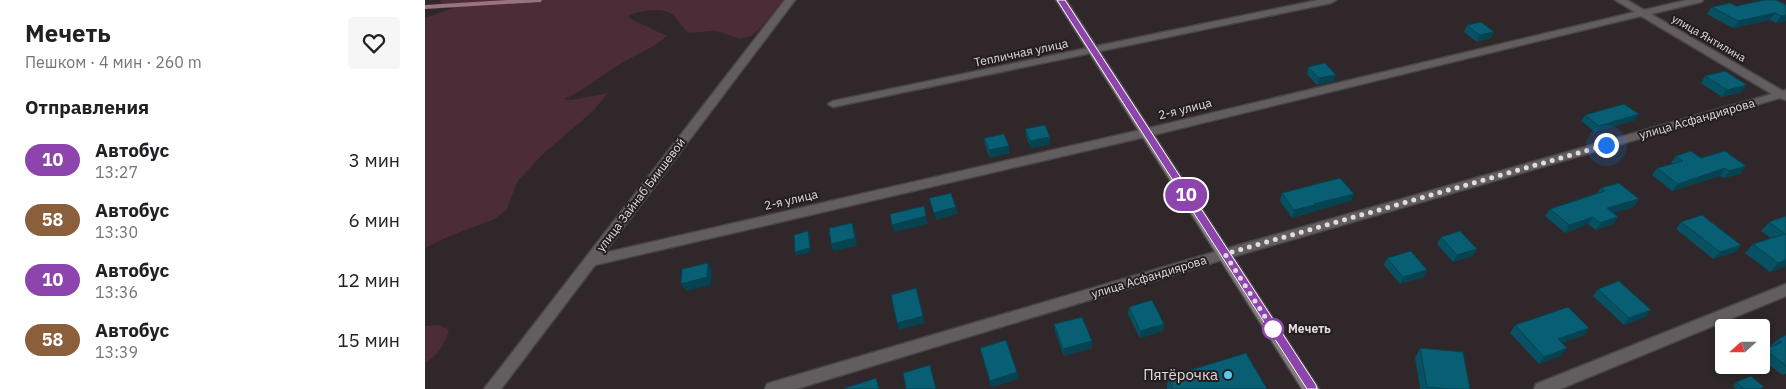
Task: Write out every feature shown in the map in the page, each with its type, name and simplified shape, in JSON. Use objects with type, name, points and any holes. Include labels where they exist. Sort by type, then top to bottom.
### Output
[{"type":"main road","points":[[1061,0],[1311,389]]},
{"type":"street","name":"улица Зайнаб Биишевой","points":[[492,389],[789,0]]},
{"type":"street","name":"Тепличная улица","points":[[833,104],[1331,0]]},
{"type":"street","name":"улица Янтилина","points":[[1620,0],[1785,95]]},
{"type":"street","name":"2-я улица","points":[[590,261],[1145,132],[1698,0]]},
{"type":"street","name":"улица Асфандиярова","points":[[773,389],[1225,254],[1785,95]]},
{"type":"street","points":[[1542,389],[1786,290]]},
{"type":"shaded area","points":[[440,0],[783,0],[758,31],[751,36],[740,39],[720,32],[689,33],[668,12],[657,10],[644,11],[628,16],[667,36],[564,99],[572,100],[608,93],[593,111],[542,155],[517,182],[507,209],[495,219],[445,238],[425,248],[425,18],[453,8],[441,5]]},
{"type":"shaded area","points":[[440,325],[449,330],[437,353],[425,363],[425,326]]},
{"type":"building","points":[[1764,0],[1776,0],[1786,5],[1786,15],[1781,16],[1775,13],[1738,21],[1712,7],[1730,3],[1736,6]]},
{"type":"building","points":[[1481,22],[1494,32],[1479,35],[1467,25]]},
{"type":"building","points":[[1325,63],[1336,75],[1319,78],[1308,67]]},
{"type":"building","points":[[1725,71],[1747,85],[1727,90],[1705,76]]},
{"type":"building","points":[[1624,104],[1639,114],[1599,126],[1585,115]]},
{"type":"building","points":[[1045,125],[1050,137],[1030,141],[1025,129]]},
{"type":"building","points":[[1004,134],[1009,146],[989,150],[984,138]]},
{"type":"building","points":[[1691,151],[1701,158],[1725,151],[1746,166],[1729,171],[1725,168],[1678,184],[1657,168],[1683,161],[1676,156]]},
{"type":"building","points":[[1340,178],[1354,194],[1294,210],[1282,193]]},
{"type":"building","points":[[1619,183],[1639,199],[1607,208],[1618,217],[1600,223],[1593,217],[1569,225],[1550,209],[1605,191],[1601,188]]},
{"type":"building","points":[[951,193],[956,207],[934,213],[929,198]]},
{"type":"building","points":[[924,206],[926,216],[892,225],[890,214]]},
{"type":"building","points":[[1702,215],[1741,245],[1720,252],[1681,222]]},
{"type":"building","points":[[1786,216],[1786,260],[1778,263],[1753,244],[1785,234],[1769,222]]},
{"type":"building","points":[[852,223],[855,238],[831,244],[829,228]]},
{"type":"building","points":[[808,231],[810,248],[795,252],[794,235]]},
{"type":"building","points":[[1460,231],[1477,249],[1457,255],[1441,237]]},
{"type":"building","points":[[1411,251],[1427,270],[1403,277],[1387,258]]},
{"type":"building","points":[[708,263],[707,277],[681,284],[682,269]]},
{"type":"building","points":[[1619,281],[1651,310],[1629,318],[1598,289]]},
{"type":"building","points":[[916,288],[923,316],[897,323],[891,295]]},
{"type":"building","points":[[1152,300],[1164,324],[1140,331],[1129,307]]},
{"type":"building","points":[[1568,307],[1589,328],[1558,339],[1567,348],[1544,357],[1515,325]]},
{"type":"building","points":[[1082,317],[1092,341],[1063,349],[1054,324]]},
{"type":"building","points":[[1786,335],[1786,366],[1770,353],[1770,347],[1782,342],[1778,339]]},
{"type":"building","points":[[1006,340],[1017,372],[990,381],[980,348]]},
{"type":"building","points":[[1420,348],[1463,352],[1470,389],[1427,387]]},
{"type":"building","points":[[1246,353],[1267,389],[1173,389],[1168,377]]},
{"type":"building","points":[[930,365],[936,389],[906,389],[903,373]]},
{"type":"building","points":[[1751,376],[1764,387],[1760,389],[1744,389],[1736,382]]},
{"type":"building","points":[[876,378],[879,389],[845,388]]},
{"type":"waterway","points":[[425,7],[540,0]]},
{"type":"bus line","name":"10","points":[[1061,0],[1311,389]]},
{"type":"place","name":"Мечеть","points":[[1273,329]]},
{"type":"place","name":"Пятёрочка","points":[[1228,375]]},
{"type":"route","points":[[1273,329],[1276,334],[1225,254],[1606,145]]}]
